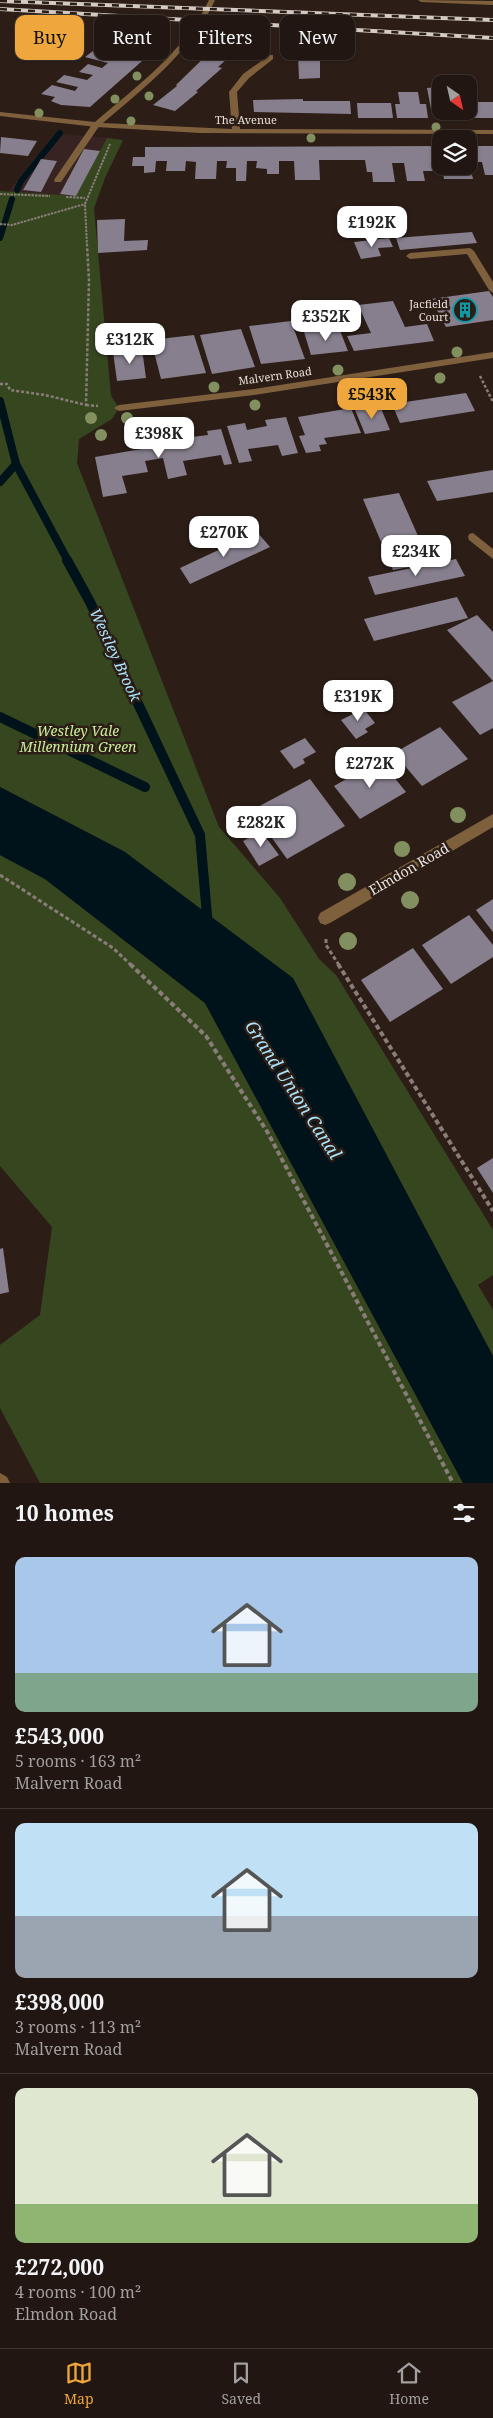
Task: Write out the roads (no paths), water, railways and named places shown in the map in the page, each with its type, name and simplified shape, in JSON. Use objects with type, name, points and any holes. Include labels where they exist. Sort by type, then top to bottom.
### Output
[{"type":"street","points":[[58,180],[96,125],[187,41],[210,9],[212,0]]},
{"type":"street","points":[[421,0],[493,3]]},
{"type":"street","points":[[236,132],[233,92],[246,76],[266,60]]},
{"type":"street","name":"The Avenue","points":[[0,114],[122,127],[236,132],[493,132]]},
{"type":"street","points":[[410,256],[470,251],[493,290]]},
{"type":"street","name":"Malvern Road","points":[[119,408],[254,392],[493,355]]},
{"type":"street","points":[[473,537],[493,555]]},
{"type":"street","name":"Elmdon Road","points":[[325,918],[493,820]]},
{"type":"water","name":"Grand Union Canal","points":[[0,787],[125,852],[293,978],[493,1356],[493,1483],[463,1483],[205,1003],[45,879],[0,855]]},
{"type":"waterway","name":"Westley Brook","points":[[17,190],[21,181],[60,133]]},
{"type":"waterway","name":"Westley Brook","points":[[0,238],[12,199]]},
{"type":"waterway","name":"Westley Brook","points":[[0,401],[16,464]]},
{"type":"waterway","points":[[0,482],[16,464]]},
{"type":"waterway","name":"Westley Brook","points":[[16,464],[68,561]]},
{"type":"waterway","name":"Westley Brook","points":[[67,560],[90,602],[200,835],[208,927]]},
{"type":"waterway","points":[[0,717],[145,787]]},
{"type":"railway","points":[[0,1],[493,20]]},
{"type":"railway","points":[[0,9],[493,38]]},
{"type":"place","name":"Jacfield Court","points":[[465,310]]},
{"type":"park label","name":"Westley Vale Millennium Green","points":[[78,740]]}]
